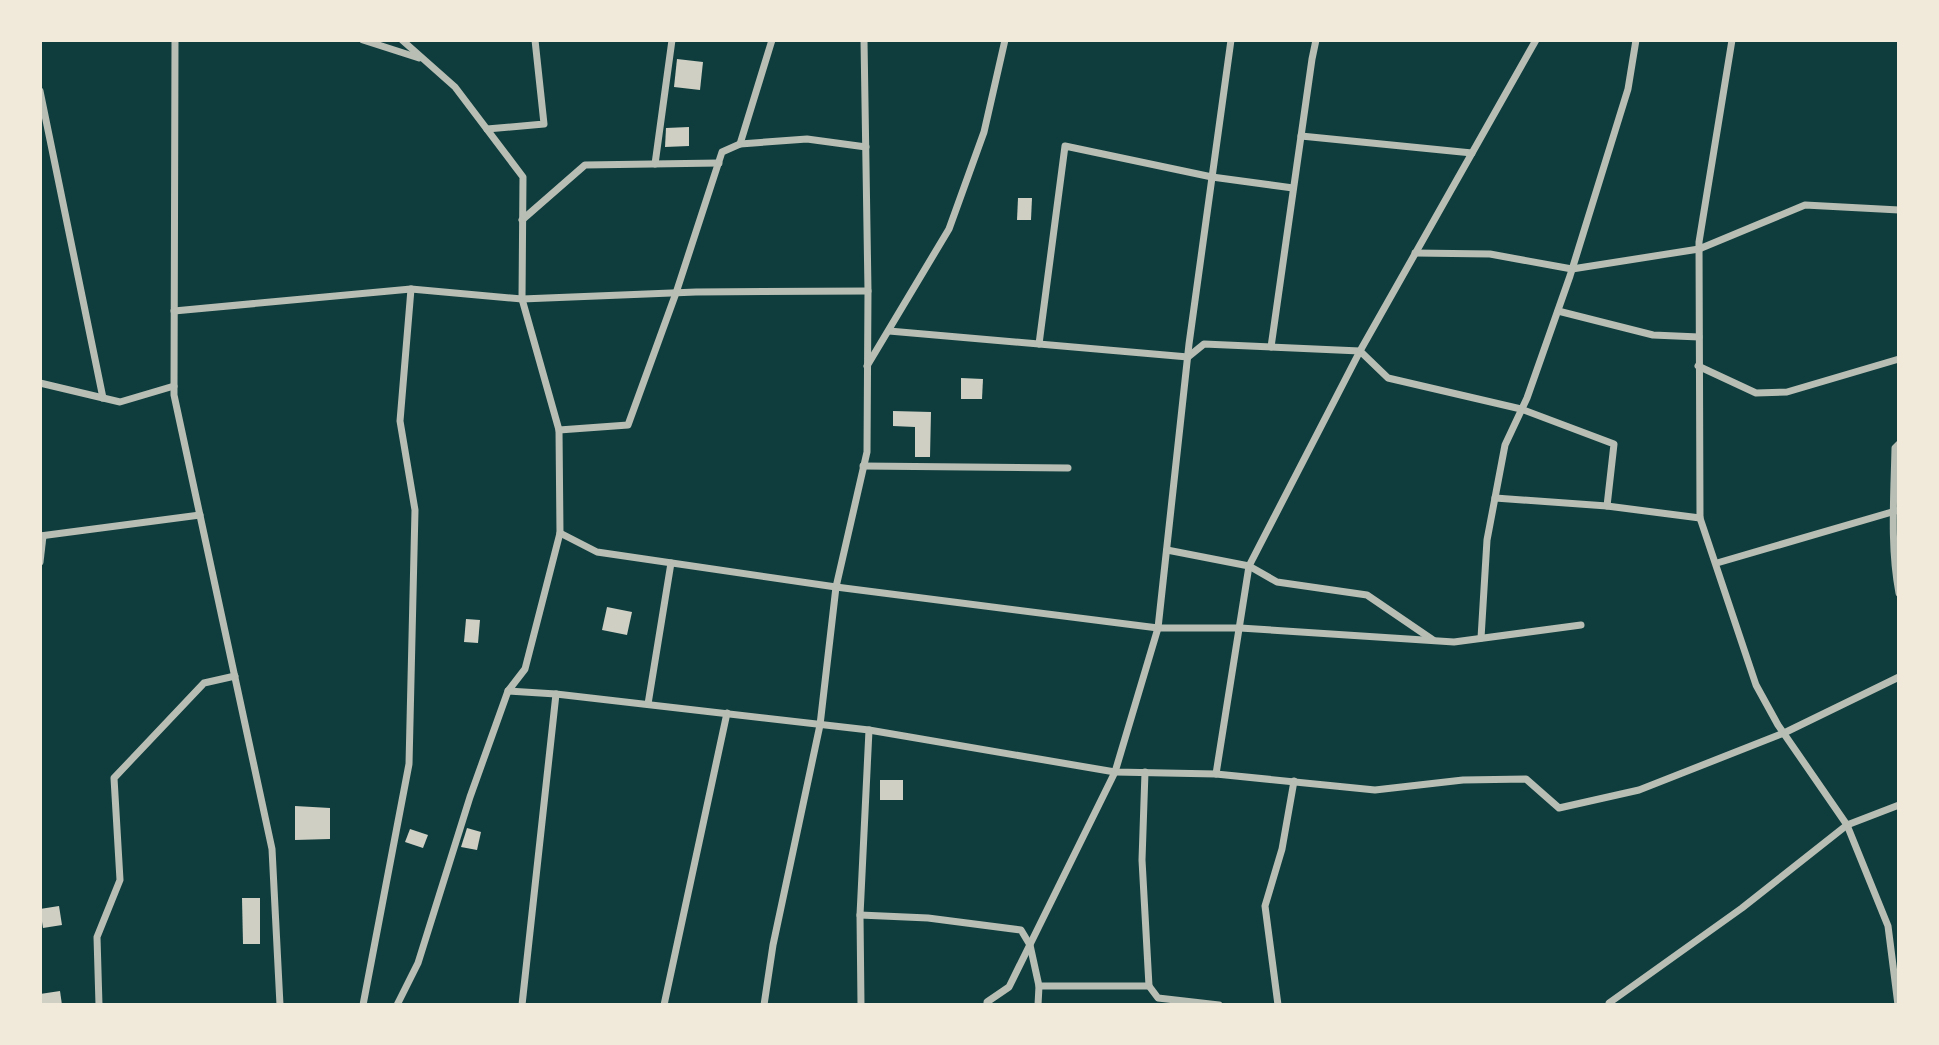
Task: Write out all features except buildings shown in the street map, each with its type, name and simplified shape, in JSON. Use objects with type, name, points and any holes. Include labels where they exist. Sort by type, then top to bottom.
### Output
[{"type":"street","points":[[175,40],[174,395],[272,849],[280,1005]]},
{"type":"street","points":[[363,40],[423,59]]},
{"type":"street","points":[[397,1005],[418,963],[508,691],[525,669],[560,533],[559,430],[522,299],[523,177],[455,87],[402,40]]},
{"type":"street","points":[[487,129],[544,124],[535,40]]},
{"type":"street","points":[[655,164],[672,40]]},
{"type":"street","points":[[740,145],[772,40]]},
{"type":"street","points":[[764,1005],[773,945],[820,725],[836,587],[867,452],[868,291],[864,40]]},
{"type":"street","points":[[867,366],[949,229],[984,132],[1005,40]]},
{"type":"street","points":[[987,1005],[987,1002],[1009,987],[1115,772],[1158,628],[1188,357],[1231,40]]},
{"type":"street","points":[[1271,347],[1316,40]]},
{"type":"street","points":[[1216,774],[1249,566],[1360,351],[1536,40]]},
{"type":"street","points":[[1481,638],[1487,540],[1505,444],[1521,409],[1572,270],[1628,89],[1636,40]]},
{"type":"street","points":[[1732,40],[1699,249],[1700,518],[1756,685],[1784,733],[1847,825],[1888,926],[1898,1005]]},
{"type":"street","points":[[40,91],[103,398]]},
{"type":"street","points":[[1301,136],[1472,153]]},
{"type":"street","points":[[559,430],[628,425],[723,152],[740,145],[807,139],[866,147]]},
{"type":"street","points":[[1039,344],[1065,146],[1212,177],[1293,188]]},
{"type":"street","points":[[522,220],[585,165],[719,163]]},
{"type":"street","points":[[1415,253],[1490,254],[1572,270],[1699,249],[1805,205],[1899,210]]},
{"type":"street","points":[[174,311],[411,289],[522,299],[676,293],[868,291]]},
{"type":"street","points":[[363,1005],[409,764],[415,510],[400,421],[411,289]]},
{"type":"street","points":[[1558,311],[1653,335],[1699,337]]},
{"type":"street","points":[[888,331],[1188,357],[1204,344],[1360,351],[1388,378],[1521,409],[1614,444],[1607,506]]},
{"type":"street","points":[[1699,366],[1756,393],[1787,392],[1899,359]]},
{"type":"street","points":[[40,383],[120,402],[174,386]]},
{"type":"street","points":[[1899,444],[1895,448],[1895,573],[1899,593]]},
{"type":"street","points":[[863,466],[1068,468]]},
{"type":"street","points":[[1495,498],[1607,506],[1700,518]]},
{"type":"street","points":[[1717,563],[1896,511]]},
{"type":"street","points":[[40,562],[42,536],[200,514]]},
{"type":"street","points":[[560,533],[597,552],[836,587],[1158,628],[1240,628],[1454,642],[1581,625]]},
{"type":"street","points":[[1167,550],[1249,566],[1277,582],[1367,595],[1433,640]]},
{"type":"street","points":[[648,704],[671,563]]},
{"type":"street","points":[[99,1005],[97,937],[120,880],[114,778],[204,683],[235,676]]},
{"type":"street","points":[[508,691],[556,694],[869,730],[1115,772],[1216,774],[1375,790],[1463,780],[1526,779],[1559,808],[1639,790],[1784,733],[1899,677]]},
{"type":"street","points":[[522,1005],[556,694]]},
{"type":"street","points":[[664,1005],[727,713]]},
{"type":"street","points":[[862,1005],[860,915],[869,730]]},
{"type":"street","points":[[1145,772],[1142,860],[1149,986],[1158,998],[1219,1005]]},
{"type":"street","points":[[1278,1005],[1265,906],[1282,849],[1294,781]]},
{"type":"street","points":[[1609,1005],[1742,908],[1847,825],[1899,805]]},
{"type":"street","points":[[860,915],[928,918],[1021,930],[1030,945],[1039,986],[1038,1005]]},
{"type":"street","points":[[1039,986],[1149,986]]}]
